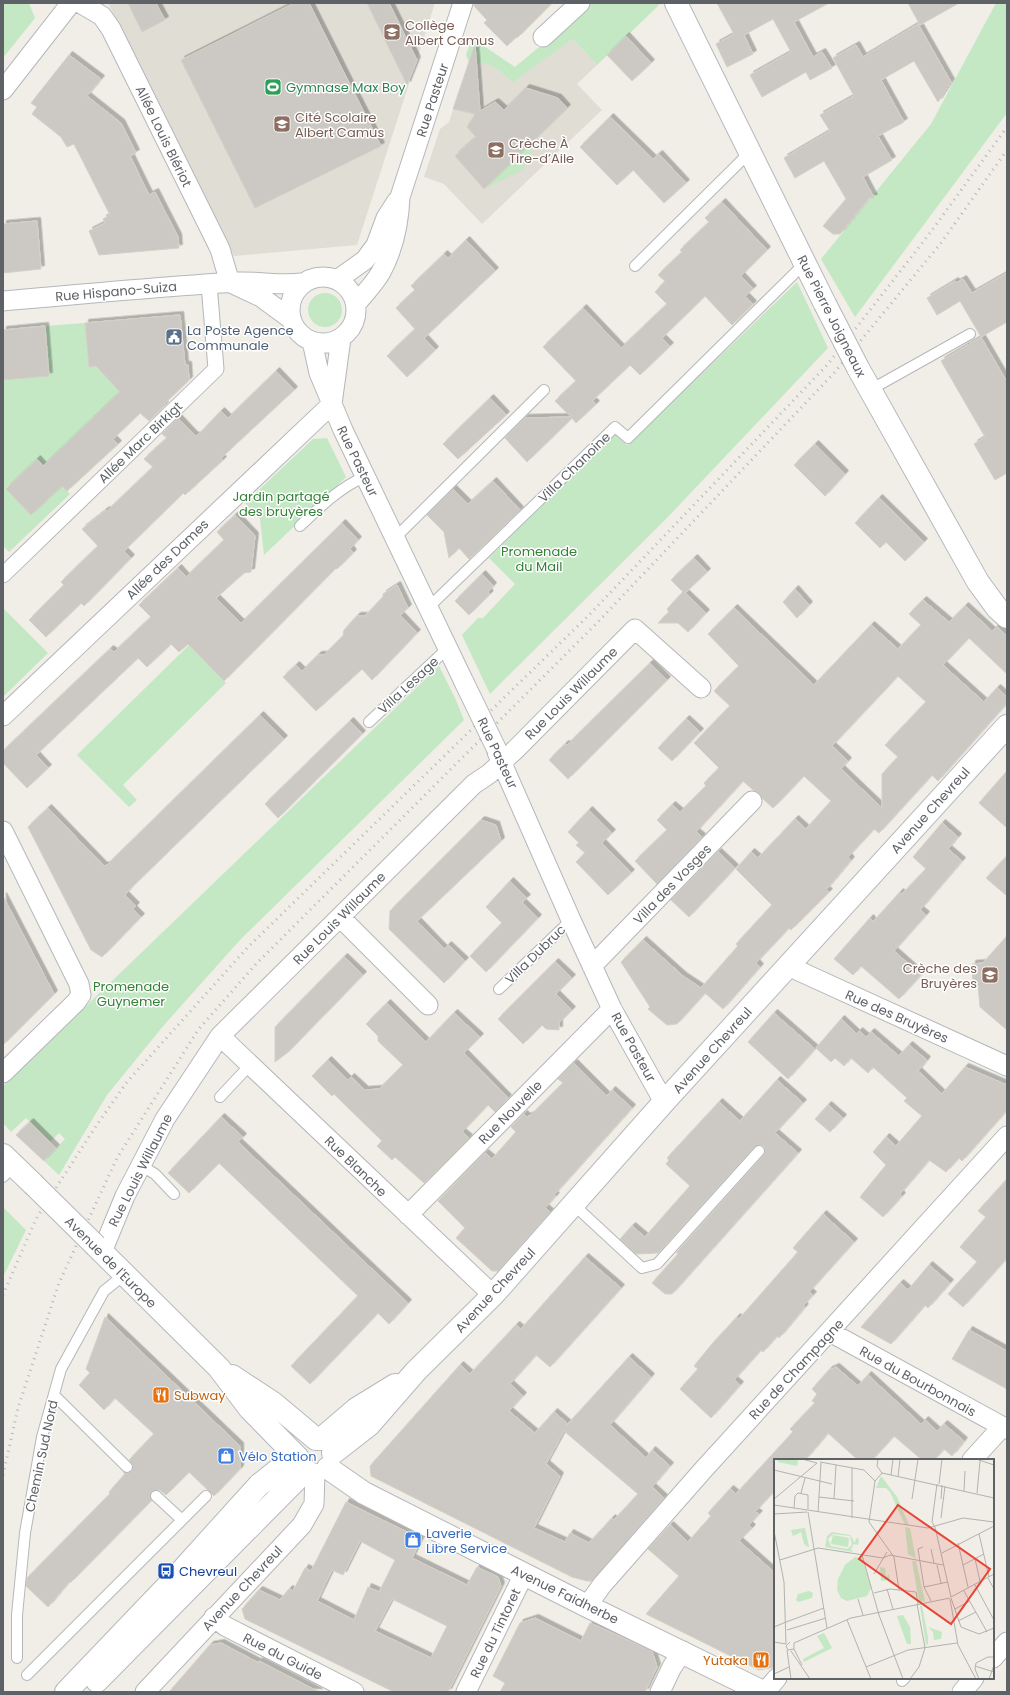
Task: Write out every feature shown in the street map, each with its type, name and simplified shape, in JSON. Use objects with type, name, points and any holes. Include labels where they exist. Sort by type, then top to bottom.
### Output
[{"type":"main road","name":"Rue Pierre Joigneaux","points":[[676,3],[858,368],[978,582],[997,608],[1007,617]]},
{"type":"main road","name":"Avenue Chevreul","points":[[315,1458],[369,1425],[416,1371],[493,1295],[664,1102],[1007,726]]},
{"type":"main road","name":"Avenue de l'Europe","points":[[7,1166],[33,1184],[219,1368],[273,1404],[315,1458]]},
{"type":"main road","name":"Avenue Faidherbe","points":[[315,1458],[360,1491],[587,1606],[764,1692]]},
{"type":"main road","points":[[66,1692],[175,1578],[259,1484],[278,1470],[315,1458]]},
{"type":"main road","points":[[83,1692],[98,1681],[315,1458]]},
{"type":"street","points":[[3,90],[70,3]]},
{"type":"street","name":"Allée Louis Blériot","points":[[80,3],[102,16],[111,29],[220,249],[230,283]]},
{"type":"street","name":"Rue Pasteur","points":[[356,304],[381,273],[392,247],[399,218],[400,197],[463,3]]},
{"type":"street","points":[[543,37],[580,3]]},
{"type":"street","name":"Rue Pasteur","points":[[337,280],[365,260],[376,245],[386,218],[400,197]]},
{"type":"street","points":[[321,277],[337,280],[349,290],[356,304],[355,317],[350,329],[341,338],[327,342],[312,341],[298,333],[291,319],[289,309],[291,300],[302,283],[311,279],[321,277]]},
{"type":"street","name":"Rue Hispano-Suiza","points":[[3,301],[256,281],[282,285],[302,283]]},
{"type":"street","name":"Rue Hispano-Suiza","points":[[230,283],[261,297],[291,319]]},
{"type":"street","name":"Allée Marc Birkigt","points":[[3,575],[216,369],[209,284]]},
{"type":"street","points":[[332,404],[341,338]]},
{"type":"street","name":"Rue Pasteur","points":[[312,341],[319,373],[343,430],[499,756],[571,920],[612,1008],[664,1102]]},
{"type":"street","name":"Allée des Dames","points":[[3,716],[332,404]]},
{"type":"street","name":"Rue Louis Willaume","points":[[99,1249],[140,1165],[165,1119],[220,1036],[474,784],[499,756],[635,629],[701,688]]},
{"type":"street","name":"Villa des Vosges","points":[[592,966],[752,801]]},
{"type":"street","points":[[3,831],[79,984],[81,995],[76,1002],[3,1073]]},
{"type":"street","points":[[340,917],[428,1004]]},
{"type":"street","name":"Rue des Bruyères","points":[[788,966],[1007,1066]]},
{"type":"street","name":"Rue Nouvelle","points":[[408,1215],[612,1008]]},
{"type":"street","name":"Rue Blanche","points":[[220,1036],[493,1295]]},
{"type":"street","name":"Rue de Champagne","points":[[587,1606],[602,1585],[704,1469],[1007,1136]]},
{"type":"street","name":"Rue du Bourbonnais","points":[[830,1332],[1004,1428]]},
{"type":"street","points":[[973,1459],[1004,1428]]},
{"type":"street","name":"Avenue Chevreul","points":[[145,1692],[302,1525],[314,1504],[315,1458]]},
{"type":"street","name":"Rue du Tintoret","points":[[466,1692],[524,1574]]},
{"type":"street","name":"Rue du Guide","points":[[214,1617],[225,1626],[354,1692]]},
{"type":"street","points":[[994,1657],[1007,1642]]},
{"type":"street","points":[[660,1692],[672,1668],[683,1652]]},
{"type":"street","points":[[764,1692],[776,1679]]},
{"type":"lane","points":[[635,266],[750,152]]},
{"type":"lane","name":"Villa Chanoine","points":[[429,608],[615,427],[628,438],[805,263]]},
{"type":"lane","points":[[870,390],[970,334]]},
{"type":"lane","points":[[396,538],[544,390]]},
{"type":"lane","points":[[300,526],[328,499],[348,484],[366,476]]},
{"type":"lane","name":"Villa Lesage","points":[[369,722],[448,648]]},
{"type":"lane","name":"Villa Dubruc","points":[[499,989],[571,920]]},
{"type":"lane","points":[[220,1096],[250,1064]]},
{"type":"lane","points":[[574,1205],[642,1268],[657,1264],[759,1151]]},
{"type":"lane","points":[[140,1165],[155,1174],[174,1194]]},
{"type":"lane","name":"Chemin Sud Nord","points":[[17,1658],[17,1615],[25,1533],[42,1437],[61,1369],[104,1292],[124,1275]]},
{"type":"lane","points":[[54,1395],[127,1467]]},
{"type":"lane","points":[[156,1496],[182,1520]]},
{"type":"lane","points":[[27,1675],[206,1496]]},
{"type":"shaded area","name":"Cité Scolaire Albert Camus","points":[[108,3],[435,3],[357,245],[234,256]]},
{"type":"shaded area","name":"Crèche À Tire-d’Aile","points":[[573,39],[597,65],[577,84],[602,110],[482,224],[444,184],[424,177],[440,129],[449,122],[469,62],[485,62],[496,68],[513,81]]},
{"type":"green space","points":[[3,3],[29,3],[35,18],[3,58]]},
{"type":"green space","points":[[588,3],[658,3],[659,5],[597,65],[573,39],[513,82],[493,66],[477,62],[469,62],[466,55],[472,38],[515,67]]},
{"type":"green space","points":[[996,3],[1007,3],[1007,113],[855,317],[821,259],[931,124]]},
{"type":"green space","points":[[528,146],[532,154],[529,162],[519,172],[484,189]]},
{"type":"green space","name":"Promenade du Mail","points":[[797,282],[828,348],[666,519],[490,694],[462,635],[478,618],[483,618],[515,584],[489,558],[615,434],[627,445]]},
{"type":"green space","points":[[322,293],[328,293],[337,298],[341,304],[341,316],[337,322],[328,327],[322,327],[313,322],[308,313],[308,307],[313,298]]},
{"type":"green space","points":[[85,323],[89,367],[96,366],[120,392],[43,466],[37,459],[6,488],[31,515],[62,486],[70,494],[9,552],[3,546],[3,380],[49,375],[45,326]]},
{"type":"green space","name":"Jardin partagé des bruyères","points":[[327,438],[346,477],[264,555],[260,519],[245,503],[313,439]]},
{"type":"green space","points":[[3,608],[48,653],[3,697]]},
{"type":"green space","points":[[189,645],[226,683],[123,785],[137,800],[129,807],[77,755]]},
{"type":"green space","name":"Promenade Guynemer","points":[[439,666],[464,720],[240,940],[164,1025],[107,1095],[59,1175],[44,1161],[65,1139],[59,1133],[50,1142],[26,1118],[11,1132],[3,1123],[3,1086]]},
{"type":"green space","points":[[3,1207],[26,1230],[3,1277]]},
{"type":"building","points":[[128,3],[156,3],[165,20],[142,32]]},
{"type":"building","name":"Gymnase Max Boy","points":[[294,3],[309,3],[381,146],[255,208],[181,60]]},
{"type":"building","name":"Collège Albert Camus","points":[[367,3],[389,3],[417,60],[407,85]]},
{"type":"building","points":[[474,3],[552,3],[507,46],[484,23],[487,20],[474,6]]},
{"type":"building","points":[[717,3],[829,3],[794,22],[813,57],[822,52],[832,68],[810,80],[806,72],[762,97],[750,75],[791,52],[773,19],[744,35],[753,54],[727,67],[716,44],[734,34]]},
{"type":"building","points":[[908,3],[959,3],[920,25]]},
{"type":"building","points":[[918,24],[951,82],[938,102],[914,61],[881,80],[904,122],[878,136],[892,160],[863,177],[874,198],[869,198],[840,234],[833,234],[823,226],[846,199],[824,161],[795,178],[784,158],[830,131],[820,115],[854,96],[833,58],[856,45],[863,57]]},
{"type":"building","points":[[626,36],[651,63],[632,81],[607,55]]},
{"type":"building","points":[[475,44],[480,111],[495,102],[504,110],[526,88],[558,98],[567,108],[484,189],[455,156],[476,137],[467,127],[475,114],[453,109]]},
{"type":"building","points":[[69,55],[101,79],[87,96],[121,123],[136,153],[130,156],[149,195],[155,192],[178,237],[179,248],[99,255],[89,231],[105,223],[103,219],[110,215],[74,144],[67,147],[61,137],[32,114],[37,107],[31,103]]},
{"type":"building","points":[[610,117],[653,159],[659,154],[686,183],[664,203],[633,170],[617,185],[580,147]]},
{"type":"building","points":[[722,202],[767,250],[741,276],[753,289],[745,296],[753,304],[732,325],[705,296],[662,338],[670,346],[640,375],[630,365],[592,401],[596,404],[576,423],[572,418],[527,462],[505,438],[525,418],[571,417],[555,401],[576,381],[543,347],[583,308],[621,348],[667,304],[655,292],[665,281],[658,275],[682,252],[680,250],[709,222],[705,218]]},
{"type":"building","points":[[37,221],[41,269],[3,273],[3,224]]},
{"type":"building","points":[[466,240],[495,271],[424,338],[435,350],[407,377],[387,356],[415,329],[396,308],[415,290],[411,286],[444,254],[448,258]]},
{"type":"building","points":[[1007,273],[1007,322],[981,337],[960,301],[937,315],[927,298],[955,281],[956,283],[963,279],[972,293]]},
{"type":"building","points":[[180,315],[185,365],[188,365],[189,380],[149,421],[140,413],[113,439],[118,444],[67,491],[62,486],[31,515],[6,489],[37,459],[43,466],[120,392],[96,366],[89,367],[85,323]]},
{"type":"building","points":[[45,326],[49,376],[3,380],[3,330]]},
{"type":"building","points":[[981,337],[1007,382],[1007,473],[995,480],[974,444],[985,437],[941,361]]},
{"type":"building","points":[[276,371],[294,390],[221,458],[223,460],[185,495],[183,493],[124,551],[131,558],[84,606],[81,603],[46,637],[29,620],[64,585],[61,582],[98,546],[82,529],[106,510],[107,511],[153,467],[144,459],[167,438],[162,434],[178,418],[195,436],[198,435],[221,411],[228,418]]},
{"type":"building","points":[[490,398],[506,415],[458,459],[443,444]]},
{"type":"building","points":[[815,444],[845,474],[825,496],[794,465]]},
{"type":"building","points":[[493,481],[520,510],[469,559],[459,548],[449,558],[444,532],[427,515],[453,489],[468,504]]},
{"type":"building","points":[[879,498],[924,542],[905,561],[886,542],[880,548],[855,523]]},
{"type":"building","points":[[235,515],[255,536],[251,572],[244,573],[216,598],[241,623],[342,523],[358,540],[350,549],[353,553],[337,569],[336,568],[224,681],[188,644],[179,652],[171,644],[147,667],[138,658],[36,755],[48,768],[27,788],[3,763],[3,751],[110,649],[114,652],[151,617],[139,605],[178,568],[186,577],[224,540],[217,532]]},
{"type":"building","points":[[694,558],[707,572],[685,593],[706,613],[688,632],[678,623],[658,623],[669,612],[667,609],[683,592],[671,580]]},
{"type":"building","points":[[482,574],[493,586],[488,592],[490,594],[469,615],[455,601]]},
{"type":"building","points":[[397,585],[408,608],[400,615],[417,633],[372,680],[362,669],[316,711],[283,677],[296,665],[302,671],[318,655],[324,655],[343,636],[344,630],[357,616],[365,616],[383,597],[383,594]]},
{"type":"building","points":[[795,589],[809,605],[797,618],[783,602]]},
{"type":"building","points":[[923,600],[949,622],[965,606],[992,631],[997,627],[1007,636],[1007,674],[969,638],[943,665],[984,702],[997,688],[1007,697],[1007,703],[938,781],[932,775],[879,833],[874,829],[848,857],[851,860],[826,890],[829,892],[791,930],[789,928],[756,963],[760,967],[723,1009],[705,993],[677,1024],[667,1025],[648,1009],[650,1007],[621,962],[643,940],[683,976],[701,988],[738,946],[736,944],[772,905],[736,869],[751,852],[758,858],[795,819],[806,829],[831,801],[804,776],[773,808],[759,793],[743,781],[696,832],[702,837],[657,884],[635,861],[667,830],[657,820],[672,805],[680,812],[706,786],[704,783],[719,768],[694,743],[730,706],[714,691],[739,666],[708,634],[734,608],[814,685],[871,625],[898,649],[921,625],[909,614]],"holes":[[[898,676],[926,702],[885,745],[898,757],[882,774],[882,808],[841,769],[848,761],[832,746]]]},
{"type":"building","points":[[650,663],[667,680],[568,779],[549,760],[565,744],[567,745]]},
{"type":"building","points":[[260,715],[284,739],[125,895],[136,906],[133,909],[141,917],[102,957],[91,950],[28,827],[48,808],[104,866],[107,865]]},
{"type":"building","points":[[686,719],[700,732],[672,761],[658,748]]},
{"type":"building","points":[[350,721],[362,734],[278,818],[265,804]]},
{"type":"building","points":[[1007,771],[1007,828],[979,803]]},
{"type":"building","points":[[589,810],[612,833],[602,843],[631,873],[608,895],[576,862],[585,853],[576,845],[579,843],[568,832]]},
{"type":"building","points":[[481,820],[496,825],[501,841],[417,921],[444,949],[448,945],[465,961],[444,983],[389,929],[390,911]]},
{"type":"building","points":[[942,823],[958,837],[948,849],[962,861],[920,910],[926,915],[894,951],[921,975],[899,999],[861,966],[853,975],[834,959],[870,918],[873,922],[900,892],[902,894],[926,869],[913,857]]},
{"type":"building","points":[[718,852],[735,868],[689,917],[671,900]]},
{"type":"building","points":[[1007,856],[1007,896],[986,878]]},
{"type":"building","points":[[510,881],[527,898],[522,902],[538,918],[486,972],[470,956],[502,923],[486,907]]},
{"type":"building","points":[[3,896],[54,994],[3,1045]]},
{"type":"building","name":"Crèche des Bruyères","points":[[1007,936],[1007,1030],[980,1007],[978,986],[973,986],[972,964],[983,963]]},
{"type":"building","points":[[344,957],[363,975],[287,1053],[275,1062],[275,1027]]},
{"type":"building","points":[[555,962],[572,978],[556,994],[572,1010],[559,1023],[559,1030],[546,1029],[542,1025],[523,1044],[498,1019]]},
{"type":"building","points":[[387,1003],[426,1042],[454,1013],[480,1037],[464,1053],[508,1098],[495,1112],[488,1105],[462,1132],[469,1138],[424,1183],[395,1157],[392,1160],[377,1146],[382,1141],[334,1094],[332,1096],[312,1076],[328,1060],[348,1080],[351,1077],[365,1090],[379,1089],[403,1065],[378,1041],[378,1036],[366,1024]]},
{"type":"building","points":[[774,1013],[815,1049],[788,1079],[748,1042]]},
{"type":"building","points":[[841,1019],[857,1034],[859,1031],[866,1037],[871,1032],[899,1056],[909,1045],[927,1060],[918,1071],[942,1094],[965,1067],[1007,1085],[1007,1110],[962,1161],[959,1158],[946,1172],[929,1160],[900,1194],[902,1196],[883,1217],[860,1197],[886,1165],[873,1152],[886,1137],[896,1146],[922,1116],[904,1101],[907,1098],[873,1067],[868,1073],[851,1058],[844,1066],[835,1058],[831,1062],[816,1048]]},
{"type":"building","points":[[574,1063],[607,1096],[612,1090],[632,1108],[554,1195],[556,1196],[545,1208],[550,1212],[498,1271],[492,1271],[456,1238],[465,1228],[438,1201],[485,1153],[492,1159],[516,1132],[511,1127],[524,1114],[527,1117],[531,1115],[563,1083],[558,1079]]},
{"type":"building","points":[[777,1080],[803,1103],[775,1133],[798,1153],[672,1294],[665,1294],[652,1283],[679,1253],[676,1253],[764,1155],[764,1146],[760,1145],[754,1147],[658,1253],[636,1254],[620,1239],[632,1226],[645,1237],[690,1186],[666,1164],[669,1160],[667,1158],[719,1102],[740,1121]]},
{"type":"building","points":[[828,1105],[843,1118],[830,1132],[815,1119]]},
{"type":"building","points":[[221,1117],[243,1137],[238,1142],[408,1303],[389,1324],[378,1313],[310,1384],[291,1366],[358,1296],[219,1163],[189,1193],[168,1173]]},
{"type":"building","points":[[30,1122],[56,1148],[44,1161],[16,1135]]},
{"type":"building","points":[[1007,1179],[1007,1258],[963,1307],[948,1294],[977,1262],[960,1247],[986,1217],[978,1211]]},
{"type":"building","points":[[823,1214],[854,1242],[809,1292],[813,1295],[779,1338],[777,1336],[763,1352],[761,1350],[734,1380],[740,1385],[711,1418],[680,1389],[698,1369],[694,1366],[712,1344],[737,1317],[739,1319],[798,1252],[793,1248]]},
{"type":"building","points":[[585,1257],[621,1288],[550,1367],[536,1355],[510,1384],[523,1396],[509,1411],[535,1433],[554,1412],[568,1424],[629,1357],[651,1377],[610,1425],[646,1458],[652,1450],[670,1466],[652,1487],[664,1498],[592,1581],[572,1577],[371,1476],[370,1466],[460,1365],[470,1374],[516,1325],[521,1329]],"holes":[[[564,1431],[638,1494],[614,1520],[612,1518],[589,1543],[570,1533],[565,1542],[534,1528],[560,1476],[546,1464]]]},
{"type":"building","points":[[929,1265],[950,1283],[928,1308],[925,1305],[891,1344],[861,1327],[900,1283],[908,1290]]},
{"type":"building","points":[[105,1317],[240,1446],[240,1469],[214,1496],[189,1472],[166,1495],[160,1490],[152,1491],[150,1495],[151,1501],[70,1583],[69,1582],[48,1607],[26,1586],[27,1578],[110,1494],[109,1492],[125,1474],[123,1472],[128,1473],[132,1471],[133,1466],[129,1460],[154,1434],[115,1398],[104,1410],[79,1385],[90,1373],[86,1369]]},
{"type":"building","points":[[969,1330],[1007,1351],[1007,1389],[952,1359]]},
{"type":"building","points":[[836,1367],[858,1386],[868,1375],[921,1424],[925,1420],[937,1431],[944,1424],[964,1441],[952,1456],[944,1449],[935,1459],[921,1459],[894,1436],[873,1459],[857,1459],[828,1433],[806,1459],[774,1459],[774,1491],[755,1512],[759,1514],[749,1525],[752,1528],[739,1541],[774,1572],[774,1667],[759,1670],[646,1614],[679,1576],[648,1549],[670,1525],[688,1542],[711,1516],[708,1513],[730,1489],[736,1494],[793,1432],[790,1429],[815,1403],[812,1401],[817,1394],[812,1389],[829,1370]]},
{"type":"building","points":[[346,1502],[421,1539],[412,1558],[467,1585],[477,1567],[498,1577],[501,1586],[448,1692],[394,1692],[245,1619],[242,1609],[259,1590],[280,1600],[289,1589],[293,1591],[305,1568],[311,1571]],"holes":[[[360,1541],[395,1560],[379,1592],[368,1587],[354,1620],[317,1601],[332,1570],[343,1575]],[[392,1599],[447,1626],[431,1658],[375,1631]]]},
{"type":"building","points":[[535,1618],[581,1641],[590,1623],[652,1651],[657,1667],[645,1692],[500,1692],[505,1683],[493,1676],[520,1623]]},
{"type":"building","points":[[221,1643],[319,1692],[169,1692],[210,1645]]},
{"type":"railway","points":[[3,1295],[36,1219],[96,1126],[127,1082],[247,948],[588,616],[828,364],[930,233],[1007,127]]},
{"type":"railway","points":[[3,1475],[18,1408],[59,1283],[117,1158],[198,1030],[257,963],[595,625],[834,373],[941,243],[1007,150]]},
{"type":"place","name":"Collège Albert Camus","points":[[392,32]]},
{"type":"place","name":"Gymnase Max Boy","points":[[273,87]]},
{"type":"place","name":"Cité Scolaire Albert Camus","points":[[282,124]]},
{"type":"place","name":"Crèche À Tire-d’Aile","points":[[496,150]]},
{"type":"place","name":"La Poste Agence Communale","points":[[174,337]]},
{"type":"place","name":"Crèche des Bruyères","points":[[990,975]]},
{"type":"place","name":"Subway","points":[[161,1395]]},
{"type":"place","name":"Vélo Station","points":[[226,1456]]},
{"type":"place","name":"Laverie Libre Service","points":[[413,1540]]},
{"type":"place","name":"Chevreul","points":[[166,1571]]},
{"type":"place","name":"Yutaka","points":[[761,1660]]}]
